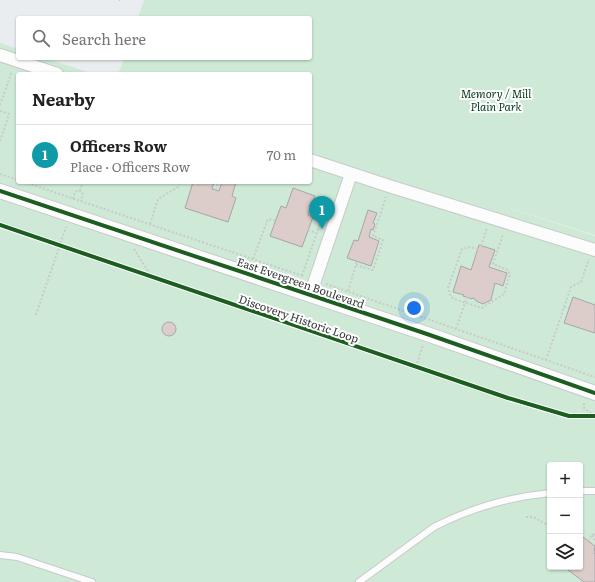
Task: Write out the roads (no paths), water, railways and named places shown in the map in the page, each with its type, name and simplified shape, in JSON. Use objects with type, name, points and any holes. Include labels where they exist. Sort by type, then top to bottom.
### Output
[{"type":"street","points":[[0,55],[51,72]]},
{"type":"street","points":[[312,161],[594,250]]},
{"type":"street","points":[[310,295],[351,174]]},
{"type":"street","name":"East Evergreen Boulevard","points":[[0,190],[70,215],[310,295],[591,396]]},
{"type":"lane","points":[[583,491],[595,491]]},
{"type":"lane","points":[[359,582],[434,527],[444,522],[476,509],[503,501],[519,497],[547,493]]},
{"type":"lane","points":[[0,555],[17,557],[92,582]]},
{"type":"place","name":"Officers Row","points":[[322,229]]},
{"type":"park label","name":"Memory / Mill Plain Park","points":[[496,99]]}]
